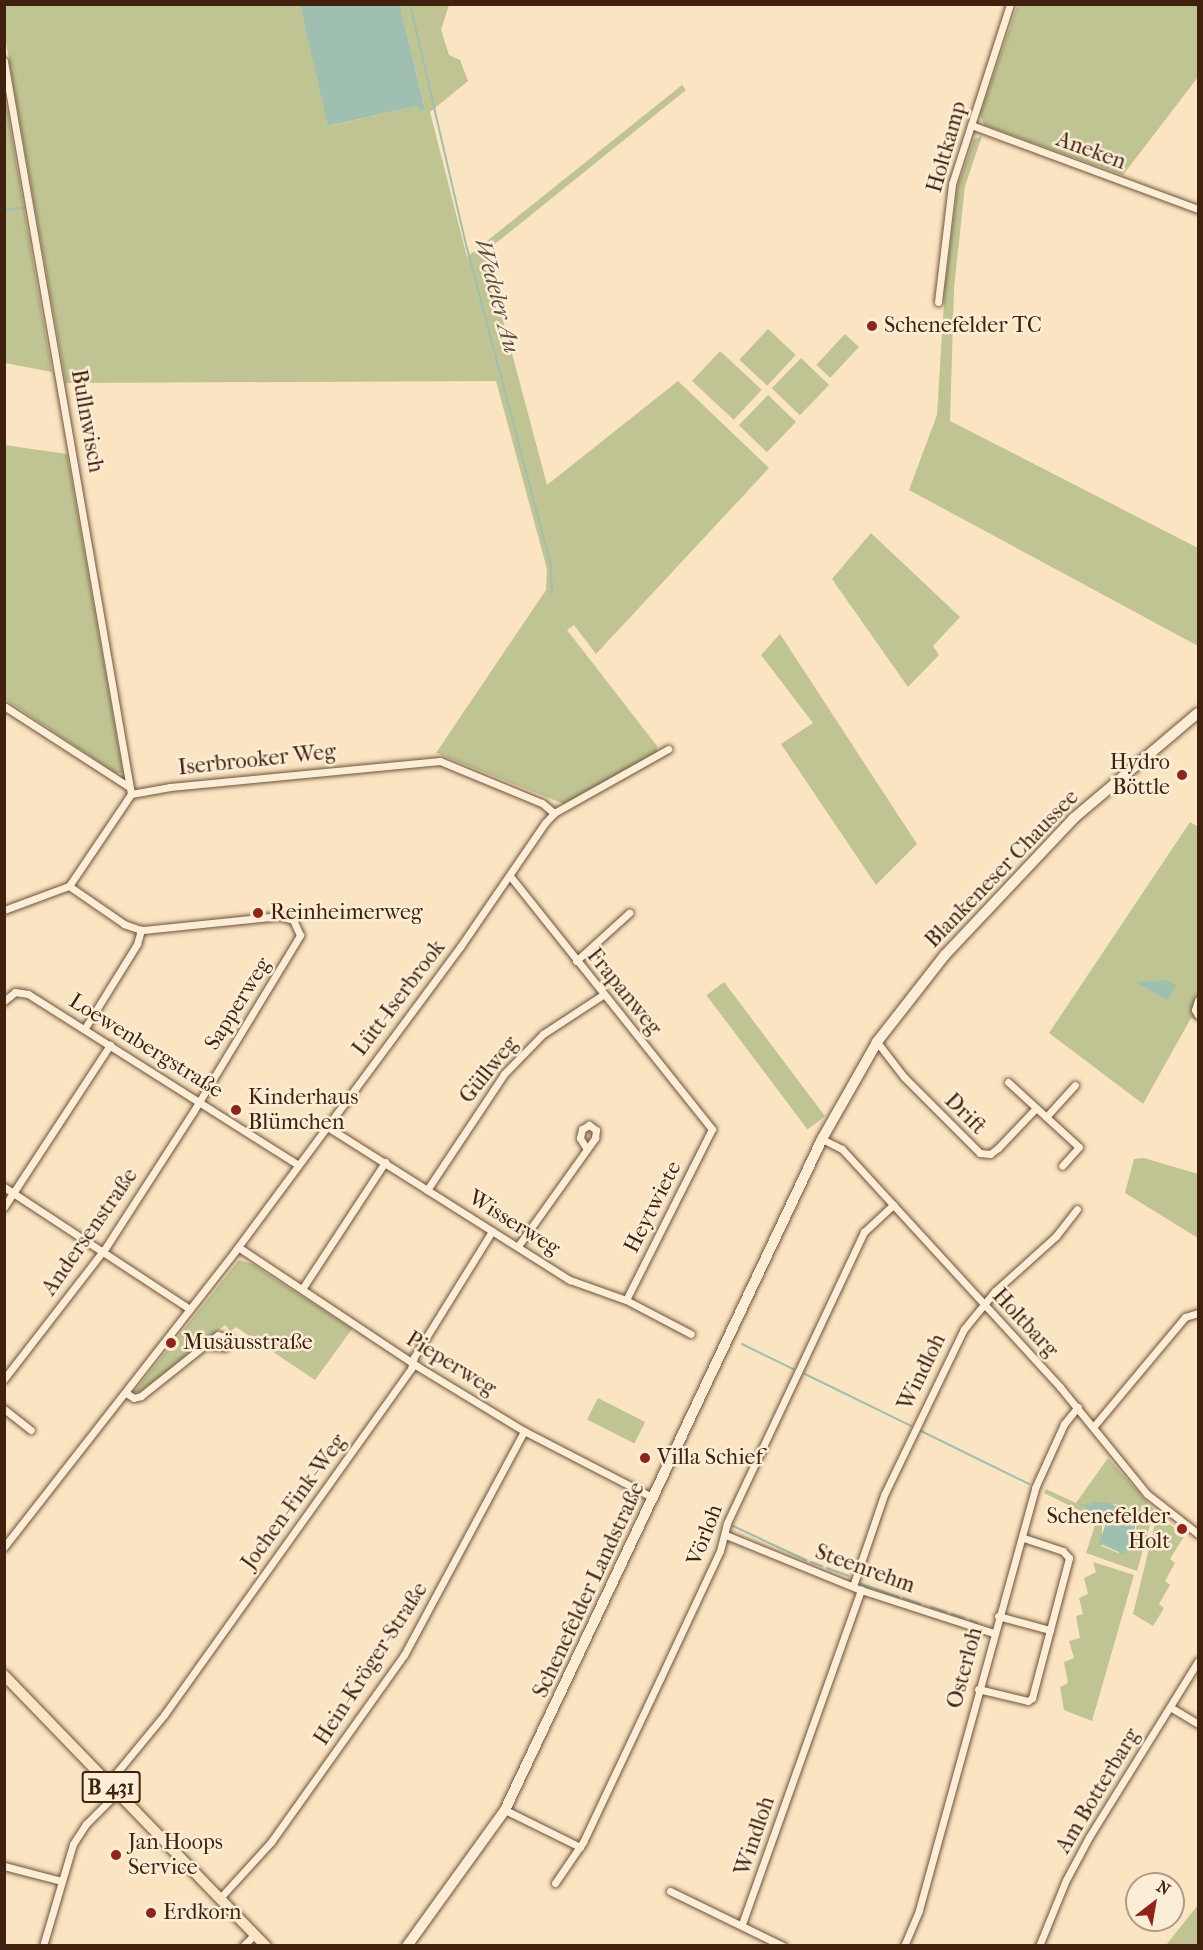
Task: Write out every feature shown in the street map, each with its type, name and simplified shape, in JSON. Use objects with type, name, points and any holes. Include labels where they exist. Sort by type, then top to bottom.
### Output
[{"type":"main road","name":"Blankeneser Chaussee","points":[[857,1073],[877,1042],[945,955],[1068,825],[1110,784],[1198,713]]},
{"type":"main road","name":"Schenefelder Landstraße","points":[[407,1946],[505,1810],[822,1139],[857,1073]]},
{"type":"main road","name":"B 431","points":[[4,1675],[266,1946]]},
{"type":"street","name":"Holtkamp","points":[[938,303],[952,184],[1010,4]]},
{"type":"street","name":"Bullnwisch","points":[[4,61],[130,791]]},
{"type":"street","name":"Aneken","points":[[971,125],[1198,209]]},
{"type":"street","points":[[4,706],[130,791],[69,886],[4,910]]},
{"type":"street","name":"Lütt-Iserbrook","points":[[4,1547],[238,1247],[554,813],[668,749]]},
{"type":"street","name":"Iserbrooker Weg","points":[[130,791],[423,760],[454,766],[543,803],[554,813]]},
{"type":"street","name":"Frapanweg","points":[[510,876],[601,996],[712,1129]]},
{"type":"street","points":[[69,886],[124,924],[141,930],[137,944],[85,1028]]},
{"type":"street","points":[[576,961],[629,913]]},
{"type":"street","name":"Sapperweg","points":[[141,930],[280,916],[296,924],[297,942],[199,1101]]},
{"type":"street","name":"Loewenbergstraße","points":[[4,1001],[15,992],[23,992],[85,1028],[297,1164]]},
{"type":"street","name":"Güllweg","points":[[427,1190],[504,1074],[543,1034],[601,996]]},
{"type":"street","points":[[1198,1000],[1195,1010],[1198,1015]]},
{"type":"street","name":"Drift","points":[[877,1042],[904,1077],[980,1153],[990,1154],[998,1148],[1036,1108]]},
{"type":"street","points":[[4,1207],[15,1194],[110,1045]]},
{"type":"street","points":[[1008,1082],[1079,1147],[1062,1166]]},
{"type":"street","points":[[1046,1117],[1075,1085]]},
{"type":"street","name":"Andersenstraße","points":[[4,1379],[102,1252],[199,1101]]},
{"type":"street","name":"Wisserweg","points":[[326,1126],[570,1280],[626,1300],[691,1334]]},
{"type":"street","name":"Heytwiete","points":[[626,1300],[712,1129]]},
{"type":"street","name":"Holtbarg","points":[[822,1139],[842,1149],[1078,1407],[1147,1494],[1198,1534]]},
{"type":"street","points":[[518,1246],[587,1149]]},
{"type":"street","points":[[302,1289],[385,1162]]},
{"type":"street","points":[[4,1187],[190,1309]]},
{"type":"street","name":"Vörloh","points":[[555,1883],[580,1847],[726,1535],[729,1520],[864,1232],[893,1205]]},
{"type":"street","name":"Windloh","points":[[853,1586],[884,1495],[961,1334],[984,1305],[1056,1236],[1077,1209]]},
{"type":"street","name":"Jochen-Fink-Weg","points":[[108,1783],[164,1715],[412,1362],[492,1231]]},
{"type":"street","name":"Pieperweg","points":[[238,1247],[412,1362],[524,1431],[654,1498]]},
{"type":"street","points":[[1094,1426],[1185,1317],[1198,1313]]},
{"type":"street","points":[[126,1393],[134,1398],[141,1396],[205,1345]]},
{"type":"street","name":"Osterloh","points":[[904,1946],[919,1910],[993,1633],[1024,1538],[1038,1481],[1064,1424],[1078,1407]]},
{"type":"street","points":[[4,1409],[31,1430]]},
{"type":"street","name":"Hein-Kröger-Straße","points":[[220,1898],[271,1842],[404,1656],[524,1431]]},
{"type":"street","name":"Steenrehm","points":[[726,1535],[861,1590],[993,1633]]},
{"type":"street","points":[[978,1689],[1028,1701],[1032,1698],[1069,1555],[1024,1538]]},
{"type":"street","name":"Windloh","points":[[742,1924],[861,1590]]},
{"type":"street","points":[[998,1616],[1050,1630]]},
{"type":"street","name":"Am Botterbarg","points":[[1039,1946],[1066,1880],[1089,1838],[1198,1661]]},
{"type":"street","points":[[1170,1707],[1198,1724]]},
{"type":"street","points":[[43,1946],[61,1881],[80,1832],[117,1793]]},
{"type":"street","points":[[505,1810],[580,1847]]},
{"type":"street","points":[[4,1866],[61,1881]]},
{"type":"street","points":[[670,1891],[742,1924],[783,1946]]},
{"type":"street","points":[[243,1946],[255,1934]]},
{"type":"green space","points":[[1018,4],[1198,5],[1198,77],[1123,175],[984,125],[980,115]]},
{"type":"green space","points":[[4,5],[300,5],[329,126],[417,106],[421,112],[425,110],[400,5],[449,5],[441,30],[449,55],[460,60],[468,81],[430,112],[467,257],[682,85],[686,90],[485,252],[547,485],[678,381],[769,468],[596,654],[574,625],[567,630],[657,746],[657,754],[564,804],[436,753],[546,590],[547,569],[496,381],[66,383],[5,37]]},
{"type":"green space","points":[[5,97],[42,314],[52,372],[5,363]]},
{"type":"green space","points":[[982,136],[965,186],[954,288],[950,421],[1198,548],[1198,646],[909,490],[937,415],[945,287],[958,185],[974,139]]},
{"type":"green space","points":[[768,329],[796,355],[767,386],[739,360]]},
{"type":"green space","points":[[845,334],[859,347],[830,378],[816,365]]},
{"type":"green space","points":[[720,351],[762,390],[734,420],[692,381]]},
{"type":"green space","points":[[801,358],[829,385],[800,415],[772,388]]},
{"type":"green space","points":[[768,395],[796,422],[767,452],[739,425]]},
{"type":"green space","points":[[4,445],[67,454],[123,773],[116,773],[5,699]]},
{"type":"green space","points":[[871,533],[960,617],[933,646],[939,655],[908,687],[832,579]]},
{"type":"green space","points":[[780,634],[917,844],[876,885],[781,744],[813,723],[761,655]]},
{"type":"green space","points":[[1190,822],[1198,827],[1198,1015],[1196,1020],[1191,1018],[1143,1104],[1049,1033]]},
{"type":"green space","points":[[724,982],[825,1116],[808,1129],[706,995]]},
{"type":"green space","points":[[1144,1158],[1198,1174],[1198,1238],[1125,1193],[1134,1159]]},
{"type":"green space","points":[[239,1260],[252,1264],[352,1329],[315,1380],[236,1327],[231,1331],[225,1325],[140,1392],[134,1392]]},
{"type":"green space","points":[[598,1398],[645,1422],[634,1443],[587,1419]]},
{"type":"green space","points":[[1108,1458],[1154,1510],[1137,1571],[1086,1553],[1097,1519],[1044,1493],[1046,1489],[1076,1503]],"holes":[[[1115,1504],[1134,1512],[1137,1522],[1135,1536],[1118,1553],[1102,1546],[1102,1515],[1084,1511]]]},
{"type":"green space","points":[[1157,1516],[1185,1535],[1170,1559],[1175,1563],[1165,1581],[1170,1585],[1159,1604],[1164,1608],[1153,1626],[1133,1614]]},
{"type":"green space","points":[[1093,1562],[1134,1575],[1092,1721],[1064,1710],[1060,1687],[1068,1683],[1064,1662],[1074,1658],[1069,1641],[1080,1638],[1076,1616],[1083,1614],[1079,1598],[1088,1594],[1084,1578],[1096,1572]]},
{"type":"green space","points":[[1198,1905],[1198,1945],[1166,1945],[1176,1932],[1185,1932],[1185,1921]]},
{"type":"shaded area","points":[[300,5],[400,5],[425,110],[421,112],[417,106],[328,126]]},
{"type":"shaded area","points":[[1166,980],[1176,986],[1167,1000],[1136,982]]},
{"type":"shaded area","points":[[1108,1502],[1136,1516],[1133,1544],[1123,1554],[1099,1543],[1105,1526],[1102,1515],[1084,1511],[1092,1503]]},
{"type":"waterway","name":"Wedeler Au","points":[[410,4],[467,248],[551,567],[552,594]]},
{"type":"waterway","points":[[4,210],[24,208]]},
{"type":"waterway","points":[[742,1344],[793,1369]]},
{"type":"waterway","points":[[805,1374],[911,1426]]},
{"type":"waterway","points":[[921,1431],[1029,1484]]},
{"type":"waterway","points":[[1081,1505],[1088,1506]]},
{"type":"waterway","points":[[733,1526],[806,1560]]},
{"type":"waterway","points":[[811,1562],[822,1566]]},
{"type":"waterway","points":[[827,1568],[849,1576]]},
{"type":"waterway","points":[[861,1584],[899,1597]]},
{"type":"waterway","points":[[903,1598],[920,1604]]},
{"type":"waterway","points":[[931,1607],[946,1612]]},
{"type":"waterway","points":[[952,1614],[964,1618]]},
{"type":"waterway","points":[[970,1620],[977,1623]]},
{"type":"place","name":"Schenefelder TC","points":[[872,326]]},
{"type":"place","name":"Hydro Böttle","points":[[1182,775]]},
{"type":"place","name":"Reinheimerweg","points":[[258,913]]},
{"type":"place","name":"Kinderhaus Blümchen","points":[[236,1110]]},
{"type":"place","name":"Musäusstraße","points":[[171,1343]]},
{"type":"place","name":"Villa Schief","points":[[645,1458]]},
{"type":"place","name":"Schenefelder Holt","points":[[1182,1529]]},
{"type":"place","name":"Jan Hoops Service","points":[[116,1855]]},
{"type":"place","name":"Erdkorn","points":[[151,1913]]}]
